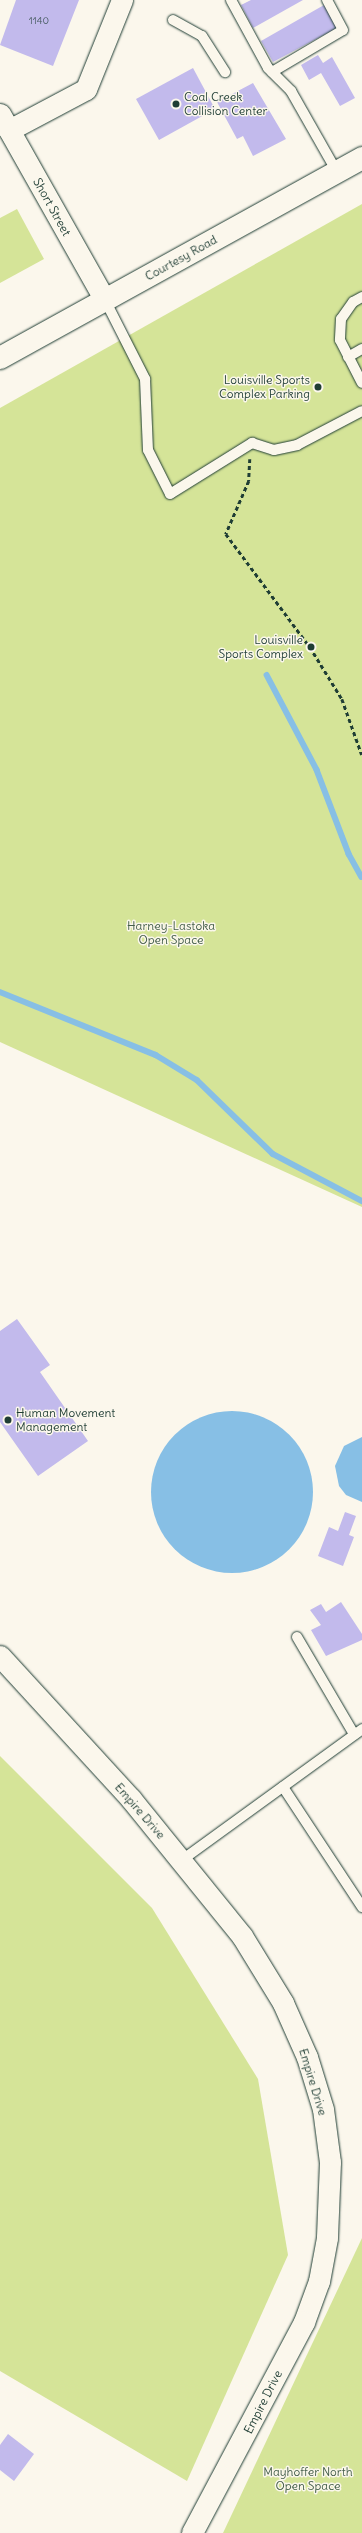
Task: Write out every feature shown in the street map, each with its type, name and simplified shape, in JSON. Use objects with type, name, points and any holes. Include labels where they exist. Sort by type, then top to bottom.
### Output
[{"type":"main road","name":"Courtesy Road","points":[[0,358],[362,158]]},
{"type":"street","points":[[3,126],[86,89],[122,0]]},
{"type":"street","name":"Short Street","points":[[3,126],[105,300]]},
{"type":"street","name":"Empire Drive","points":[[0,1656],[131,1799],[182,1860],[242,1936],[283,2003],[310,2064],[323,2109],[330,2162],[328,2238],[319,2281],[307,2315],[192,2533]]},
{"type":"lane","points":[[231,0],[272,72],[291,91],[337,172]]},
{"type":"lane","points":[[272,72],[344,30],[327,0]]},
{"type":"lane","points":[[173,20],[202,36],[225,72]]},
{"type":"lane","points":[[362,297],[353,302],[342,319],[340,340],[362,383]]},
{"type":"lane","points":[[105,300],[144,379],[148,450],[170,494],[252,443],[274,450],[296,445],[362,411]]},
{"type":"lane","points":[[348,357],[362,350]]},
{"type":"lane","points":[[182,1860],[358,1731],[297,1637]]},
{"type":"lane","points":[[283,1787],[362,1907]]},
{"type":"path","points":[[252,443],[249,481],[226,534],[310,647],[342,699],[362,755]]},
{"type":"green space","name":"Harney-Lastoka Open Space","points":[[362,204],[362,1207],[0,1042],[0,408]]},
{"type":"green space","points":[[17,209],[44,259],[0,283],[0,218]]},
{"type":"green space","points":[[0,1756],[152,1908],[258,2079],[288,2255],[187,2481],[0,2371]]},
{"type":"green space","name":"Mayhoffer North Open Space","points":[[362,2238],[362,2533],[223,2533]]},
{"type":"water","points":[[232,1411],[263,1417],[277,1425],[289,1435],[299,1447],[307,1461],[313,1492],[307,1523],[299,1537],[289,1549],[277,1559],[263,1567],[232,1573],[201,1567],[187,1559],[175,1549],[165,1537],[157,1523],[151,1492],[157,1461],[165,1447],[175,1435],[187,1425],[201,1417]]},
{"type":"water","points":[[362,1437],[362,1502],[346,1495],[339,1486],[335,1466],[344,1446]]},
{"type":"building","points":[[16,0],[79,0],[53,66],[0,45]]},
{"type":"building","points":[[251,0],[303,0],[253,28],[241,5]]},
{"type":"building","points":[[324,5],[337,28],[273,62],[261,41]]},
{"type":"building","points":[[318,55],[323,63],[332,57],[355,98],[340,106],[321,73],[309,80],[301,65]]},
{"type":"building","name":"Coal Creek Collision Center","points":[[193,68],[215,109],[159,140],[136,99]]},
{"type":"building","name":"Coal Creek Collision Center","points":[[253,83],[286,139],[253,156],[243,136],[237,139],[217,102]]},
{"type":"building","points":[[17,1319],[50,1365],[40,1372],[88,1441],[38,1476],[0,1422],[0,1331]]},
{"type":"building","points":[[345,1512],[356,1516],[349,1535],[354,1537],[343,1566],[318,1556],[329,1527],[338,1531]]},
{"type":"building","points":[[341,1602],[362,1634],[362,1640],[326,1656],[311,1630],[321,1625],[310,1610],[321,1604],[326,1612]]},
{"type":"building","points":[[8,2434],[34,2454],[14,2481],[0,2470],[0,2445]]},
{"type":"waterway","points":[[267,675],[317,770],[349,854],[362,877]]},
{"type":"waterway","points":[[0,992],[156,1055],[197,1080],[273,1154],[362,1201]]},
{"type":"place","name":"Coal Creek Collision Center","points":[[176,104]]},
{"type":"place","name":"Louisville Sports Complex Parking","points":[[318,387]]},
{"type":"place","name":"Louisville Sports Complex","points":[[311,647]]},
{"type":"place","name":"Human Movement Management","points":[[8,1420]]}]
